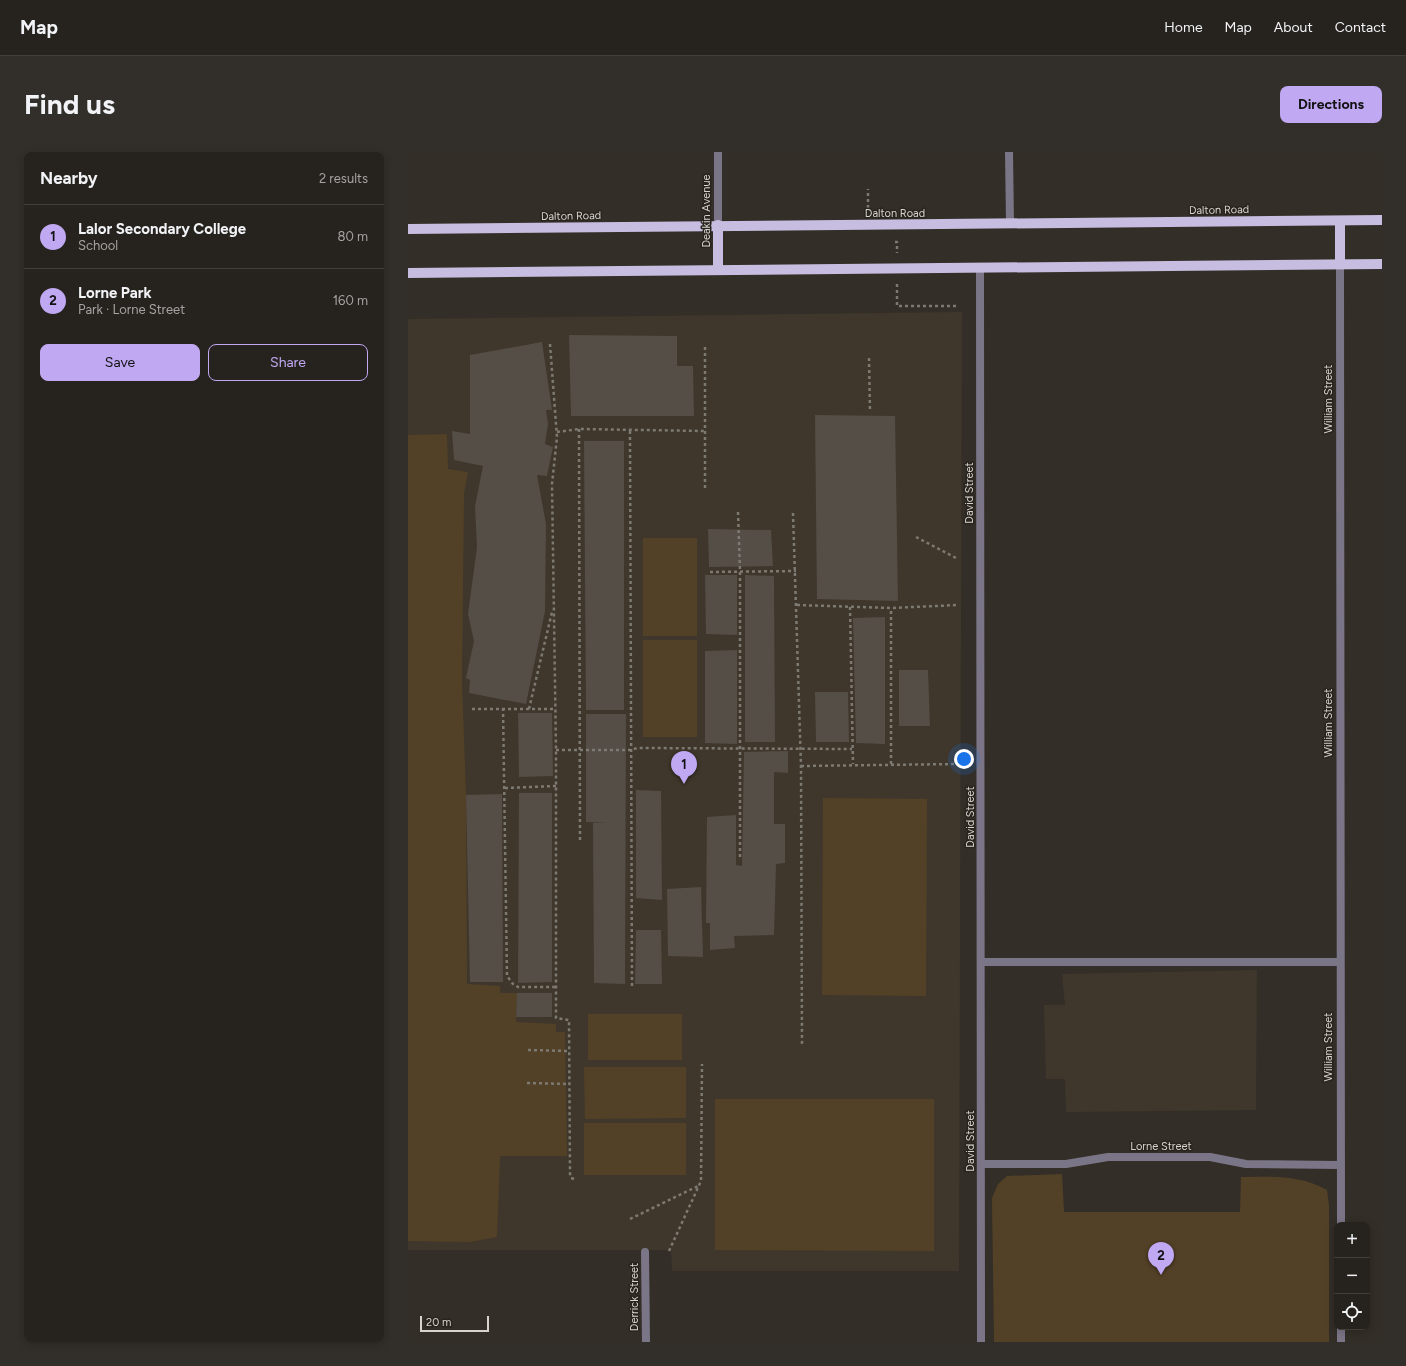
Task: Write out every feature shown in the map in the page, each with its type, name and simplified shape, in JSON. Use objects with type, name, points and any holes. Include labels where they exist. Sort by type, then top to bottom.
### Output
[{"type":"main road","name":"Dalton Road","points":[[408,229],[1382,220]]},
{"type":"main road","name":"William Street","points":[[1340,221],[1340,264]]},
{"type":"main road","name":"Deakin Avenue","points":[[718,225],[718,270]]},
{"type":"main road","points":[[408,273],[1382,264]]},
{"type":"street","name":"Deakin Avenue","points":[[718,152],[718,225]]},
{"type":"street","points":[[1009,152],[1010,224]]},
{"type":"street","name":"William Street","points":[[1340,264],[1341,1222]]},
{"type":"street","name":"David Street","points":[[980,268],[981,1342]]},
{"type":"street","points":[[981,962],[1340,962]]},
{"type":"street","name":"Lorne Street","points":[[981,1164],[1066,1164],[1108,1157],[1210,1157],[1246,1164],[1340,1165]]},
{"type":"street","name":"Derrick Street","points":[[645,1252],[646,1342]]},
{"type":"street","points":[[1341,1330],[1341,1342]]},
{"type":"path","points":[[550,344],[557,432],[552,484],[556,709],[556,1018],[569,1020],[570,1174],[571,1178],[574,1179]]},
{"type":"path","points":[[705,347],[705,489]]},
{"type":"path","points":[[869,358],[870,411]]},
{"type":"path","points":[[557,432],[579,429],[705,431]]},
{"type":"path","points":[[579,429],[580,841]]},
{"type":"path","points":[[630,431],[632,987]]},
{"type":"path","points":[[738,512],[740,571],[740,860]]},
{"type":"path","points":[[793,513],[801,766],[802,1044]]},
{"type":"path","points":[[916,537],[958,559]]},
{"type":"path","points":[[710,572],[796,571]]},
{"type":"path","points":[[797,605],[891,608],[958,605]]},
{"type":"path","points":[[529,709],[554,607]]},
{"type":"path","points":[[850,607],[853,764]]},
{"type":"path","points":[[891,608],[891,764]]},
{"type":"path","points":[[503,708],[507,976],[513,984],[518,987],[556,987]]},
{"type":"path","points":[[472,709],[556,709]]},
{"type":"path","points":[[556,750],[631,750],[637,748],[852,748]]},
{"type":"path","points":[[801,766],[853,764],[958,764]]},
{"type":"path","points":[[505,788],[556,786]]},
{"type":"path","points":[[528,1050],[569,1051]]},
{"type":"path","points":[[669,1251],[702,1174],[702,1064]]},
{"type":"path","points":[[526,1083],[569,1084]]},
{"type":"path","points":[[630,1219],[698,1186]]},
{"type":"shaded area","points":[[962,312],[959,1271],[672,1271],[671,1250],[408,1250],[408,319]]},
{"type":"shaded area","points":[[447,434],[448,469],[468,472],[464,493],[462,683],[466,795],[467,984],[500,986],[500,993],[517,993],[516,1022],[556,1024],[556,1032],[565,1032],[567,1156],[500,1156],[497,1237],[470,1242],[408,1241],[408,435]]},
{"type":"shaded area","points":[[643,538],[697,538],[697,636],[643,636]]},
{"type":"shaded area","points":[[643,640],[697,640],[697,737],[643,737]]},
{"type":"shaded area","points":[[823,798],[927,799],[926,996],[822,995]]},
{"type":"shaded area","points":[[1257,970],[1256,1110],[1066,1112],[1065,1079],[1046,1079],[1044,1005],[1065,1005],[1062,974]]},
{"type":"shaded area","points":[[588,1014],[682,1014],[682,1060],[588,1060]]},
{"type":"shaded area","points":[[584,1067],[686,1067],[686,1118],[585,1119]]},
{"type":"shaded area","points":[[715,1099],[934,1099],[934,1251],[715,1250]]},
{"type":"shaded area","points":[[584,1123],[686,1123],[686,1175],[584,1175]]},
{"type":"shaded area","points":[[1062,1174],[1064,1212],[1240,1212],[1241,1177],[1274,1177],[1295,1179],[1305,1181],[1327,1190],[1329,1206],[1329,1342],[994,1342],[992,1198],[998,1184],[1007,1176]]},
{"type":"building","points":[[569,335],[677,336],[677,366],[693,366],[694,416],[571,416]]},
{"type":"building","points":[[542,342],[552,410],[546,410],[548,424],[545,444],[553,447],[547,476],[537,475],[546,524],[545,611],[526,704],[469,693],[470,680],[466,678],[474,641],[468,614],[477,547],[475,506],[483,466],[454,460],[452,431],[470,434],[470,355]]},
{"type":"building","points":[[815,415],[895,416],[898,601],[817,599]]},
{"type":"building","points":[[584,441],[624,441],[624,710],[586,710]]},
{"type":"building","points":[[708,529],[771,530],[773,566],[709,567]]},
{"type":"building","points":[[705,575],[737,575],[737,635],[706,634]]},
{"type":"building","points":[[745,575],[774,576],[775,742],[745,742]]},
{"type":"building","points":[[885,617],[885,744],[856,743],[853,618]]},
{"type":"building","points":[[737,650],[737,744],[705,743],[705,651]]},
{"type":"building","points":[[899,670],[928,670],[930,726],[899,726]]},
{"type":"building","points":[[815,692],[848,692],[849,742],[816,742]]},
{"type":"building","points":[[518,713],[552,713],[553,776],[519,777]]},
{"type":"building","points":[[586,714],[626,714],[625,984],[594,983],[593,823],[609,823],[586,822]]},
{"type":"building","points":[[788,751],[788,773],[774,772],[774,824],[785,824],[785,863],[776,864],[774,935],[734,936],[735,948],[710,950],[710,923],[706,923],[707,817],[736,815],[736,865],[742,866],[744,752]]},
{"type":"building","points":[[636,790],[661,791],[662,900],[636,898]]},
{"type":"building","points":[[519,793],[552,793],[552,982],[518,983]]},
{"type":"building","points":[[502,794],[503,982],[470,982],[466,795]]},
{"type":"building","points":[[701,887],[703,957],[668,956],[667,889]]},
{"type":"building","points":[[636,930],[661,930],[662,984],[635,984]]},
{"type":"building","points":[[517,993],[552,993],[552,1017],[516,1017]]},
{"type":"place","name":"Lalor Secondary College","points":[[684,784]]},
{"type":"place","name":"Lorne Park","points":[[1161,1275]]}]
